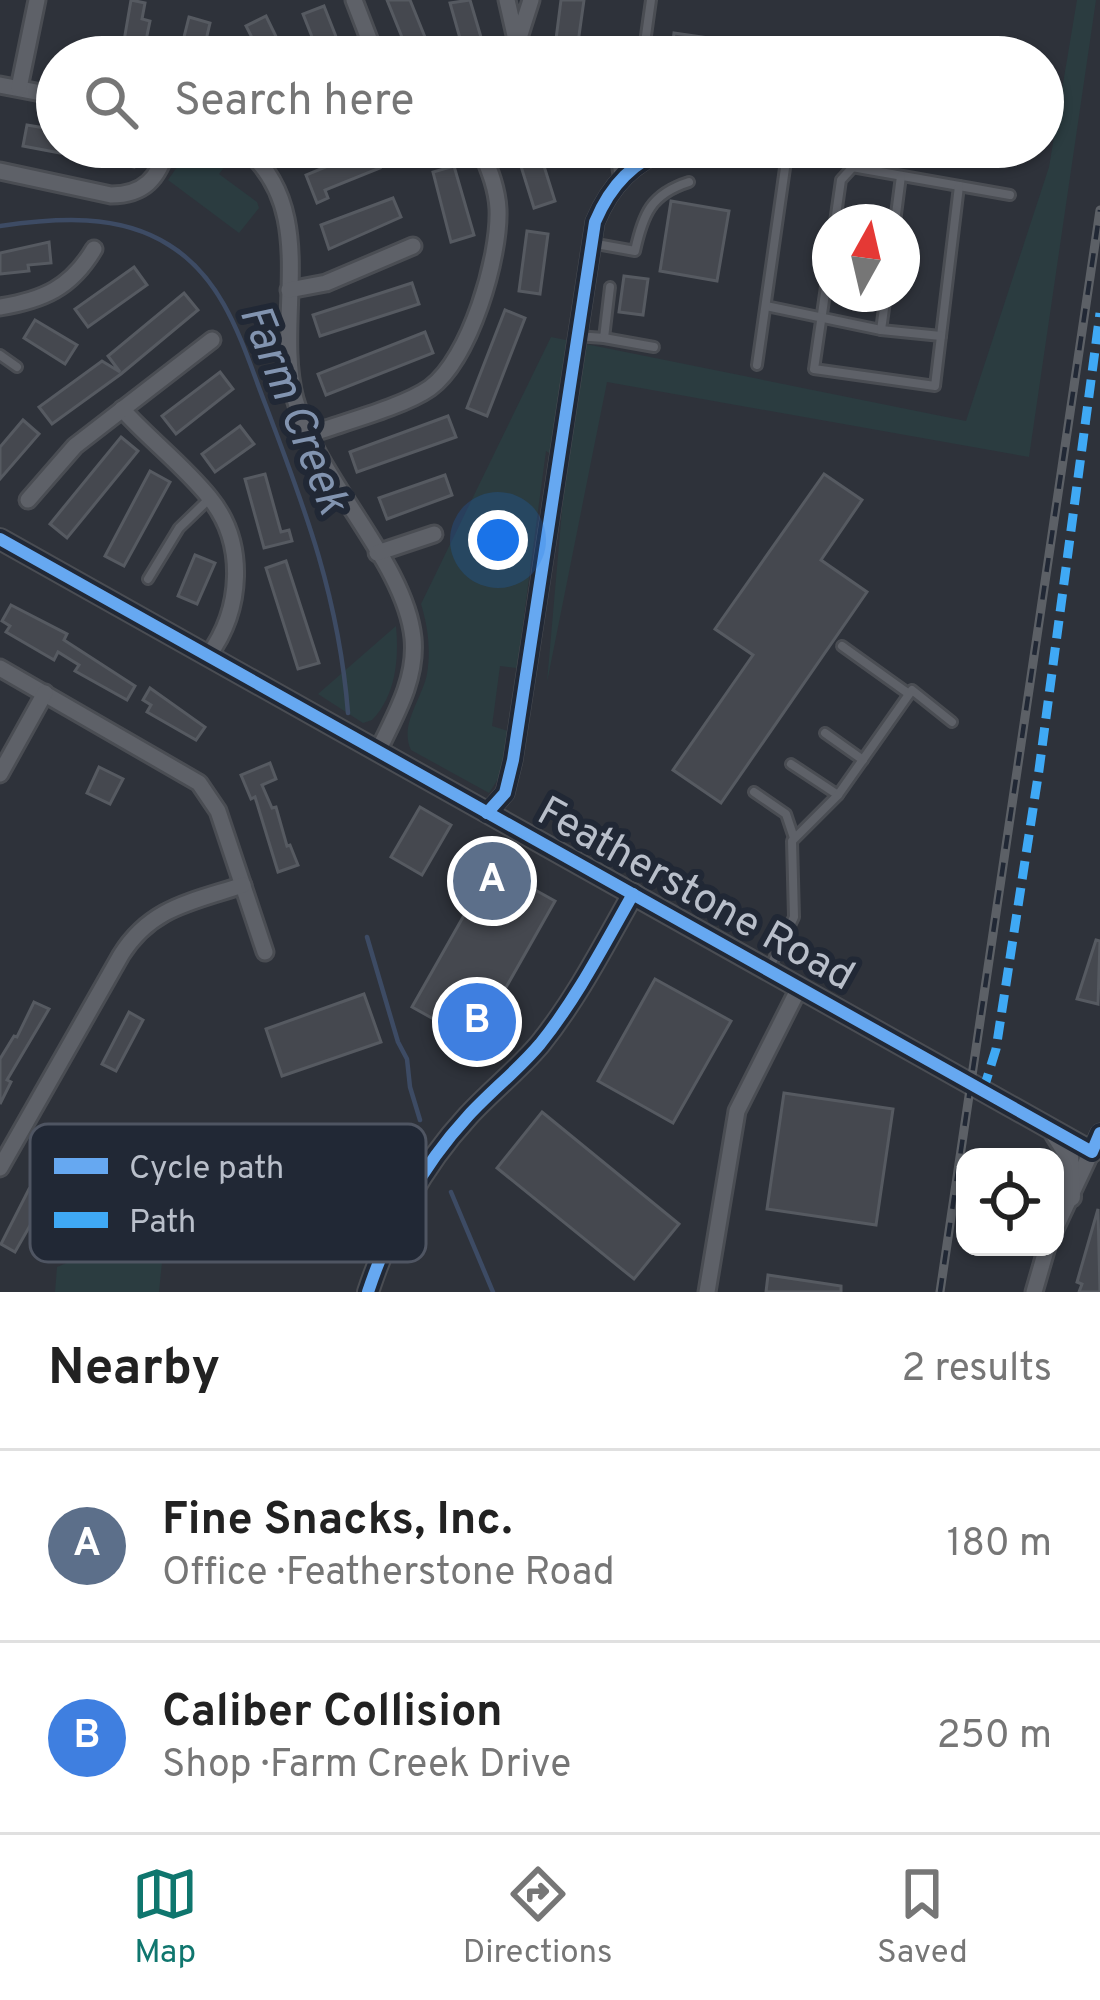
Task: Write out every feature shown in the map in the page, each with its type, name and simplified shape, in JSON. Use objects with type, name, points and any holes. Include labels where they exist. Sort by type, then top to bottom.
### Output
[{"type":"street","points":[[19,88],[37,0]]},
{"type":"street","points":[[354,0],[368,36]]},
{"type":"street","points":[[507,0],[511,36]]},
{"type":"street","points":[[518,36],[531,0]]},
{"type":"street","points":[[0,85],[36,92]]},
{"type":"street","points":[[0,171],[111,195],[126,194],[152,181],[158,168]]},
{"type":"street","points":[[264,168],[286,212],[291,263],[286,334],[290,377],[308,435],[402,598],[413,645],[405,691],[378,751]]},
{"type":"street","points":[[308,435],[422,393],[455,359],[482,298],[496,241],[496,192],[487,168]]},
{"type":"street","points":[[488,813],[505,793],[512,760],[590,243],[602,205],[633,168]]},
{"type":"street","points":[[289,290],[326,283],[413,246]]},
{"type":"street","points":[[0,308],[58,291],[80,272],[94,249]]},
{"type":"street","points":[[28,500],[75,446],[212,340]]},
{"type":"street","points":[[122,409],[210,498],[233,546],[236,585],[227,624],[208,656]]},
{"type":"street","points":[[376,553],[434,534]]},
{"type":"street","name":"Featherstone Road","points":[[0,539],[1092,1152]]},
{"type":"street","points":[[0,668],[199,782],[218,812],[265,952]]},
{"type":"street","points":[[0,774],[45,693]]},
{"type":"street","points":[[0,1168],[141,928],[171,909],[243,885]]},
{"type":"street","points":[[426,1170],[458,1127],[559,1018],[633,895]]},
{"type":"street","points":[[707,1292],[737,1111],[800,988]]},
{"type":"street","points":[[1052,1130],[1069,1156],[1071,1197]]},
{"type":"street","points":[[1064,1211],[1100,1133]]},
{"type":"street","points":[[1034,1292],[1044,1256]]},
{"type":"street","points":[[368,1292],[378,1262]]},
{"type":"lane","points":[[646,36],[651,0]]},
{"type":"lane","points":[[618,168],[620,180]]},
{"type":"lane","points":[[757,365],[785,168]]},
{"type":"lane","points":[[838,204],[841,180],[851,168]]},
{"type":"lane","points":[[857,168],[1010,195]]},
{"type":"lane","points":[[897,204],[901,176]]},
{"type":"lane","points":[[590,243],[635,251],[649,204],[665,189],[689,182]]},
{"type":"lane","points":[[822,312],[814,369],[935,386],[959,186]]},
{"type":"lane","points":[[604,338],[610,287]]},
{"type":"lane","points":[[765,306],[881,330],[941,336]]},
{"type":"lane","points":[[881,330],[884,312]]},
{"type":"lane","points":[[575,336],[654,347]]},
{"type":"lane","points":[[0,355],[17,367]]},
{"type":"lane","points":[[148,579],[179,528],[210,498]]},
{"type":"lane","points":[[842,646],[909,694]]},
{"type":"lane","points":[[794,839],[838,795],[912,690],[952,722]]},
{"type":"lane","points":[[825,733],[863,760]]},
{"type":"lane","points":[[791,764],[838,795]]},
{"type":"lane","points":[[754,792],[786,814],[794,828],[794,916],[768,970]]},
{"type":"shaded area","points":[[1077,0],[1096,0],[1029,457],[607,382],[547,682],[566,464],[546,451],[517,668],[500,666],[492,726],[508,731],[502,773],[489,793],[411,750],[409,722],[428,665],[421,604],[551,337],[966,421],[1049,168],[1064,168],[1064,78]]},
{"type":"shaded area","points":[[176,168],[224,168],[219,174],[259,208],[239,233],[168,180]]},
{"type":"shaded area","points":[[396,626],[394,676],[372,720],[363,723],[318,694]]},
{"type":"shaded area","points":[[69,1262],[162,1262],[159,1292],[55,1292],[57,1267]]},
{"type":"building","points":[[131,0],[145,3],[142,19],[150,21],[147,36],[125,36]]},
{"type":"building","points":[[387,0],[410,0],[425,36],[402,36]]},
{"type":"building","points":[[470,0],[481,36],[459,36],[450,3]]},
{"type":"building","points":[[561,0],[584,0],[579,36],[556,36]]},
{"type":"building","points":[[324,6],[336,36],[312,36],[303,14]]},
{"type":"building","points":[[266,16],[276,36],[251,36],[246,26]]},
{"type":"building","points":[[189,17],[210,23],[207,36],[184,36]]},
{"type":"building","points":[[27,125],[36,126],[36,148],[23,146]]},
{"type":"building","points":[[323,168],[380,168],[325,190],[328,198],[317,203],[306,175]]},
{"type":"building","points":[[455,168],[474,235],[451,242],[433,172]]},
{"type":"building","points":[[522,168],[545,168],[555,201],[534,208]]},
{"type":"building","points":[[393,198],[401,217],[329,249],[321,225]]},
{"type":"building","points":[[671,201],[729,211],[717,281],[660,271]]},
{"type":"building","points":[[527,231],[548,234],[540,294],[519,291]]},
{"type":"building","points":[[49,242],[51,263],[0,274],[0,253]]},
{"type":"building","points":[[134,267],[147,285],[88,327],[75,309]]},
{"type":"building","points":[[624,276],[648,279],[643,315],[619,312]]},
{"type":"building","points":[[412,283],[419,304],[320,336],[313,315]]},
{"type":"building","points":[[184,293],[198,310],[121,374],[52,424],[39,407],[102,361],[120,372],[108,356]]},
{"type":"building","points":[[505,310],[525,318],[487,416],[467,408]]},
{"type":"building","points":[[35,320],[77,345],[65,364],[24,338]]},
{"type":"building","points":[[425,332],[433,353],[326,395],[318,374]]},
{"type":"building","points":[[220,372],[233,389],[176,434],[162,416]]},
{"type":"building","points":[[448,416],[456,437],[357,472],[350,452]]},
{"type":"building","points":[[23,420],[39,434],[0,479],[0,447]]},
{"type":"building","points":[[240,426],[254,444],[215,472],[202,454]]},
{"type":"building","points":[[121,437],[138,451],[67,538],[50,524]]},
{"type":"building","points":[[150,471],[170,482],[124,566],[105,556]]},
{"type":"building","points":[[265,474],[281,532],[289,530],[292,541],[264,548],[245,479]]},
{"type":"building","points":[[824,474],[862,500],[821,560],[867,592],[721,803],[673,770],[753,655],[715,629]]},
{"type":"building","points":[[445,475],[452,495],[387,519],[379,498]]},
{"type":"building","points":[[195,555],[215,563],[197,604],[178,596]]},
{"type":"building","points":[[286,561],[319,663],[298,669],[266,568]]},
{"type":"building","points":[[11,605],[67,634],[64,640],[135,686],[127,700],[75,671],[79,665],[58,652],[54,660],[6,632],[10,626],[2,621]]},
{"type":"building","points":[[150,688],[205,727],[196,740],[147,712],[151,705],[143,700]]},
{"type":"building","points":[[270,763],[276,779],[262,785],[272,808],[276,807],[298,865],[278,872],[255,797],[251,799],[241,775]]},
{"type":"building","points":[[99,767],[123,779],[110,804],[87,793]]},
{"type":"building","points":[[420,807],[451,825],[422,875],[391,857]]},
{"type":"building","points":[[492,866],[555,901],[475,1042],[412,1007]]},
{"type":"building","points":[[1096,940],[1100,941],[1098,1004],[1077,999]]},
{"type":"building","points":[[655,979],[731,1021],[673,1123],[598,1081]]},
{"type":"building","points":[[364,994],[381,1042],[282,1076],[266,1029]]},
{"type":"building","points":[[34,1002],[49,1009],[7,1080],[11,1082],[0,1104],[0,1059]]},
{"type":"building","points":[[129,1012],[143,1020],[116,1071],[102,1064]]},
{"type":"building","points":[[784,1093],[893,1109],[876,1225],[767,1209]]},
{"type":"building","points":[[542,1112],[679,1224],[634,1279],[497,1168]]},
{"type":"building","points":[[30,1190],[30,1226],[15,1252],[1,1244]]},
{"type":"building","points":[[1098,1209],[1100,1292],[1079,1292],[1082,1284],[1077,1282]]},
{"type":"building","points":[[768,1275],[841,1286],[841,1292],[766,1292]]},
{"type":"waterway","name":"Farm Creek","points":[[0,226],[87,220],[129,227],[189,260],[219,296],[249,361],[319,556],[337,632],[348,713]]},
{"type":"waterway","name":"Farm Creek","points":[[367,937],[407,1059],[420,1120]]},
{"type":"waterway","name":"Farm Creek","points":[[451,1192],[493,1292]]},
{"type":"railway","points":[[940,1292],[1100,210]]},
{"type":"marked path","points":[[983,1091],[996,1049],[1039,770],[1100,313]]},
{"type":"cycle path","points":[[487,813],[505,793],[513,760],[595,222],[608,196],[635,168]]},
{"type":"cycle path","points":[[0,539],[1092,1152],[1100,1133]]},
{"type":"cycle path","points":[[426,1170],[468,1116],[532,1054],[553,1026],[633,894]]},
{"type":"cycle path","points":[[368,1292],[379,1262]]},
{"type":"place","name":"Fine Snacks, Inc.","points":[[492,881]]},
{"type":"place","name":"Caliber Collision","points":[[477,1022]]}]
